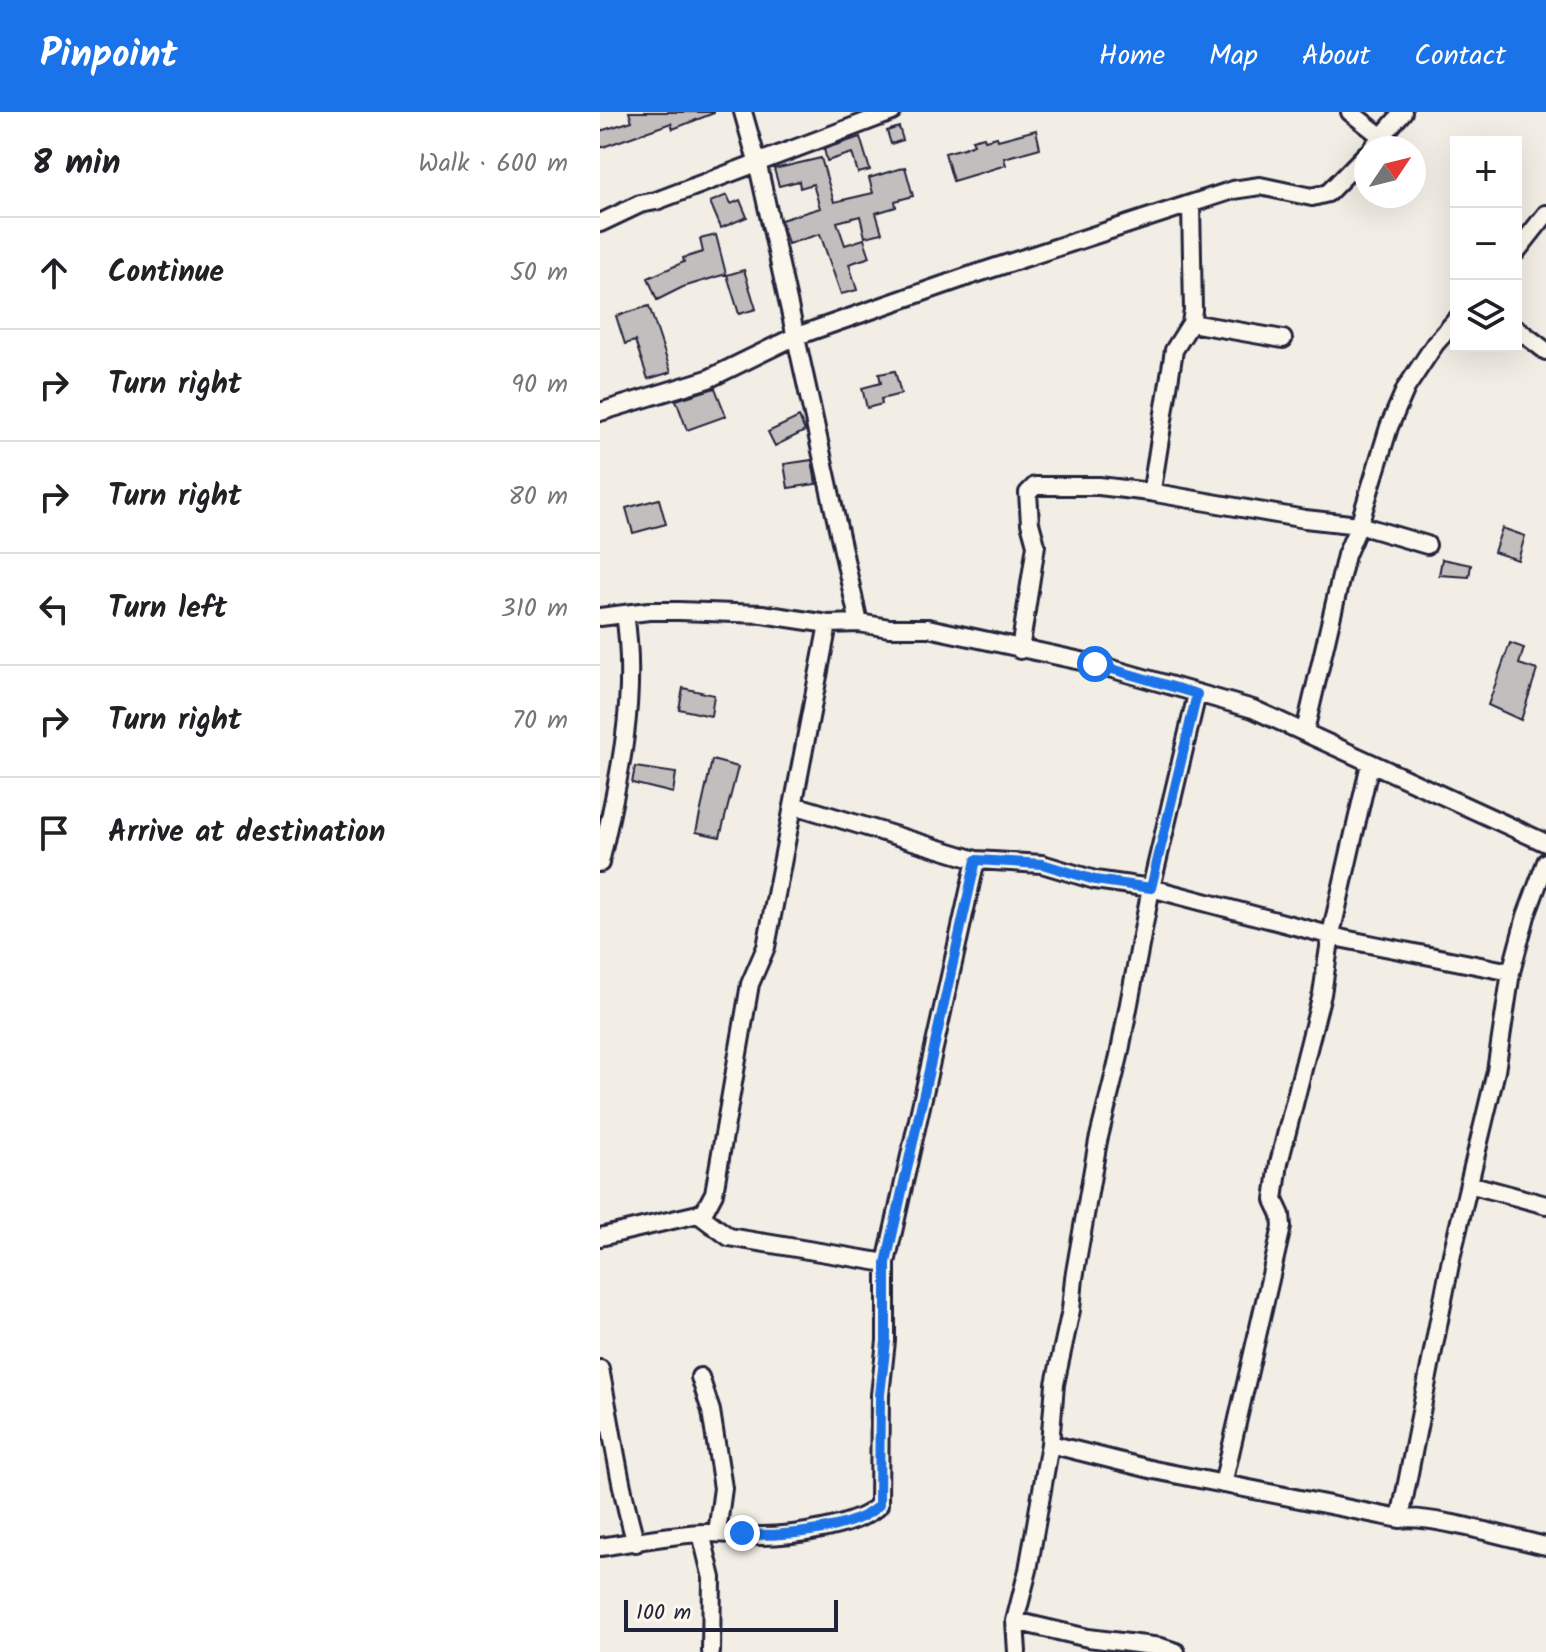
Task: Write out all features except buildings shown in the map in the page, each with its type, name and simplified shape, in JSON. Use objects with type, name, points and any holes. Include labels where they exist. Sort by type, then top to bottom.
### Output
[{"type":"street","points":[[743,112],[757,161],[859,623]]},
{"type":"street","points":[[600,223],[640,204],[656,201],[892,112]]},
{"type":"street","points":[[1350,112],[1371,136]]},
{"type":"street","points":[[1383,136],[1403,112]]},
{"type":"street","points":[[600,412],[708,379],[794,337],[969,276],[1246,187],[1260,186],[1320,196],[1328,193],[1354,166]]},
{"type":"street","points":[[1150,492],[1174,350],[1191,323],[1193,310],[1191,205]]},
{"type":"street","points":[[1522,244],[1546,214]]},
{"type":"street","points":[[1191,323],[1283,339]]},
{"type":"street","points":[[1305,731],[1346,555],[1359,525],[1396,409],[1435,344],[1450,327]]},
{"type":"street","points":[[1522,333],[1546,351]]},
{"type":"street","points":[[1020,650],[1036,545],[1030,523],[1028,493],[1035,486],[1099,486],[1150,492],[1305,519],[1359,525],[1427,545]]},
{"type":"street","points":[[600,617],[679,611],[762,614],[828,624],[928,628],[1095,664],[1253,709],[1546,843]]},
{"type":"street","points":[[600,863],[627,734],[630,646],[625,614]]},
{"type":"street","points":[[600,1237],[698,1214],[705,1210],[714,1193],[750,984],[766,947],[828,624]]},
{"type":"street","points":[[1017,1652],[1015,1621],[1028,1570],[1050,1444],[1055,1384],[1071,1310],[1098,1141],[1119,1056],[1151,888],[1197,694]]},
{"type":"street","points":[[1223,1484],[1282,1227],[1281,1215],[1274,1200],[1279,1163],[1322,994],[1331,934],[1370,764]]},
{"type":"street","points":[[794,805],[976,860],[1042,864],[1095,880],[1151,888],[1344,939],[1511,972]]},
{"type":"street","points":[[600,1547],[709,1533],[759,1536],[804,1531],[871,1513],[879,1505],[886,1263],[976,860]]},
{"type":"street","points":[[1400,1519],[1424,1387],[1496,1071],[1511,972],[1526,916],[1546,862]]},
{"type":"street","points":[[1469,1184],[1546,1205]]},
{"type":"street","points":[[698,1214],[729,1237],[886,1263]]},
{"type":"street","points":[[600,1369],[616,1444],[621,1491],[636,1543]]},
{"type":"street","points":[[700,1377],[709,1399],[723,1488],[709,1533],[711,1652]]},
{"type":"street","points":[[1050,1444],[1223,1484],[1400,1519],[1410,1517],[1546,1546]]},
{"type":"street","points":[[1015,1621],[1088,1638],[1161,1647],[1176,1652]]},
{"type":"route","points":[[742,1533],[759,1536],[820,1528],[871,1513],[879,1505],[886,1263],[976,860],[1042,864],[1095,880],[1151,888],[1197,694],[1095,664]]}]
